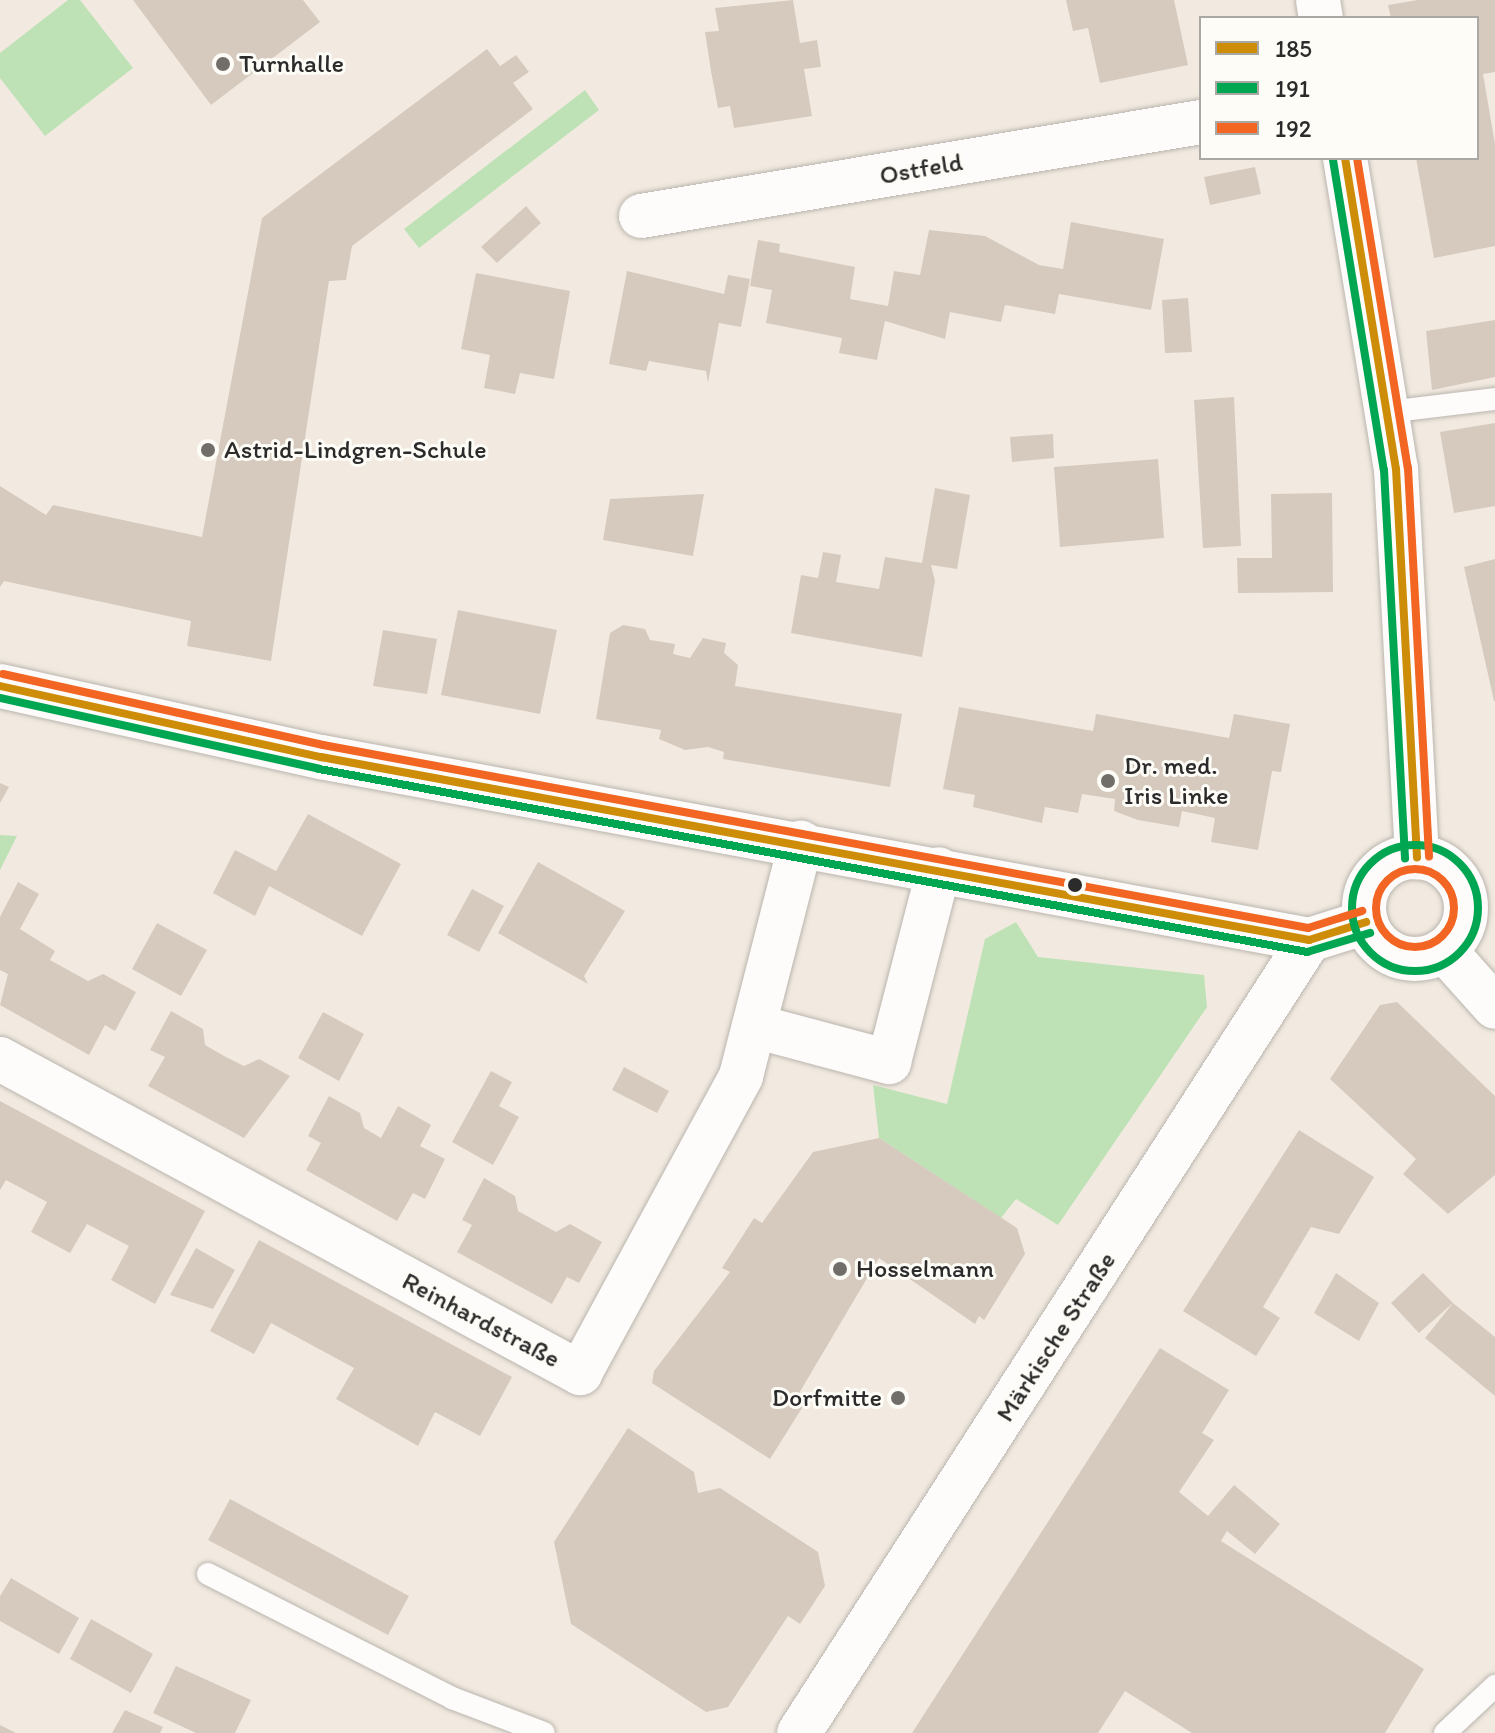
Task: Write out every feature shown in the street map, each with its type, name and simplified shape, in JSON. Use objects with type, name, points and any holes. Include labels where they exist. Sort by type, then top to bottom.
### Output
[{"type":"street","name":"Ostfeld","points":[[641,216],[1199,122]]},
{"type":"street","points":[[1345,160],[1387,412],[1417,857]]},
{"type":"street","points":[[0,686],[321,757],[801,843],[1309,940],[1366,922]]},
{"type":"street","name":"Reinhardstraße","points":[[0,1059],[594,1383],[741,1076],[801,843]]},
{"type":"street","points":[[1417,857],[1455,875],[1464,893],[1459,935],[1444,950],[1407,959],[1389,952],[1366,922],[1367,894],[1381,869],[1417,857]]},
{"type":"street","points":[[754,1026],[889,1062],[939,869]]},
{"type":"street","name":"Märkische Straße","points":[[799,1733],[1309,940]]},
{"type":"street","points":[[1444,950],[1495,1007]]},
{"type":"lane","points":[[1387,412],[1495,399]]},
{"type":"lane","points":[[208,1574],[452,1698],[544,1733]]},
{"type":"lane","points":[[1445,1733],[1495,1686]]},
{"type":"green space","points":[[68,0],[80,0],[133,68],[45,136],[0,78],[0,53]]},
{"type":"green space","points":[[585,90],[599,110],[419,248],[404,229]]},
{"type":"green space","points":[[0,835],[17,836],[0,870]]},
{"type":"green space","points":[[1016,922],[1038,957],[1204,975],[1207,1007],[1058,1225],[1016,1199],[1001,1218],[879,1138],[873,1085],[947,1104],[985,939]]},
{"type":"building","name":"Turnhalle","points":[[133,0],[303,0],[320,22],[211,105]]},
{"type":"building","points":[[793,0],[800,43],[817,40],[821,67],[804,69],[812,116],[734,128],[730,106],[718,108],[711,71],[705,32],[719,31],[715,8]]},
{"type":"building","points":[[1066,0],[1174,0],[1188,65],[1100,83],[1088,28],[1073,31]]},
{"type":"building","points":[[1418,0],[1495,0],[1495,72],[1483,74],[1495,144],[1495,246],[1434,258],[1416,160],[1479,160],[1479,16],[1391,16],[1388,5]]},
{"type":"building","points":[[487,49],[500,66],[516,55],[529,72],[513,83],[533,109],[352,246],[346,280],[329,281],[271,661],[187,646],[191,621],[4,581],[0,587],[0,486],[46,515],[53,505],[202,537],[262,218]]},
{"type":"building","points":[[1255,167],[1261,194],[1210,205],[1204,177]]},
{"type":"building","points":[[526,206],[541,223],[497,263],[481,247]]},
{"type":"building","points":[[1071,222],[1164,239],[1151,310],[1059,294],[1055,314],[1005,305],[1001,322],[950,312],[945,339],[885,321],[877,360],[839,353],[842,338],[766,323],[772,290],[750,286],[758,240],[780,244],[779,252],[855,267],[850,299],[888,306],[894,271],[920,275],[929,230],[985,236],[1039,265],[1063,269]]},
{"type":"building","points":[[627,271],[724,294],[728,275],[750,279],[741,327],[719,323],[708,383],[706,371],[649,361],[646,371],[609,364]]},
{"type":"building","points":[[476,273],[570,291],[554,379],[520,373],[515,394],[484,388],[490,355],[461,349]]},
{"type":"building","points":[[1188,298],[1192,352],[1165,353],[1162,300]]},
{"type":"building","points":[[1495,320],[1495,377],[1432,390],[1426,331]]},
{"type":"building","points":[[1234,397],[1241,546],[1203,548],[1194,400]]},
{"type":"building","points":[[1495,423],[1495,506],[1454,513],[1440,432]]},
{"type":"building","points":[[1053,434],[1054,458],[1012,462],[1010,437]]},
{"type":"building","points":[[1158,459],[1164,538],[1060,547],[1054,467]]},
{"type":"building","points":[[935,488],[970,495],[957,569],[931,565],[935,581],[922,657],[791,633],[801,575],[818,578],[823,552],[841,555],[836,582],[879,589],[885,557],[922,563]]},
{"type":"building","points":[[1332,493],[1333,592],[1238,593],[1237,558],[1272,558],[1271,494]]},
{"type":"building","points":[[704,494],[693,556],[603,540],[610,499]]},
{"type":"building","points":[[1495,559],[1495,701],[1494,701],[1464,567]]},
{"type":"building","points":[[458,610],[557,630],[540,714],[441,695]]},
{"type":"building","points":[[623,625],[645,629],[650,640],[675,644],[673,654],[690,658],[703,638],[726,643],[724,653],[738,665],[735,686],[902,714],[890,787],[723,759],[724,752],[708,747],[685,750],[659,739],[661,730],[596,719],[610,633]]},
{"type":"building","points":[[383,630],[437,639],[427,694],[373,686]]},
{"type":"building","name":"Dr. med. Iris Linke","points":[[959,707],[1093,731],[1096,714],[1229,738],[1234,714],[1290,724],[1281,772],[1272,771],[1258,850],[1211,842],[1215,818],[1182,811],[1179,827],[1138,820],[1114,811],[1115,799],[1082,794],[1078,813],[1045,807],[1042,823],[973,807],[975,795],[943,789]]},
{"type":"building","points":[[0,783],[9,787],[0,803]]},
{"type":"building","points":[[308,814],[401,864],[362,936],[269,886],[255,916],[213,893],[235,850],[276,871]]},
{"type":"building","points":[[538,862],[625,911],[584,976],[588,984],[498,933]]},
{"type":"building","points":[[18,882],[39,894],[20,929],[55,951],[50,960],[88,981],[103,974],[136,992],[115,1031],[105,1025],[89,1055],[0,1005],[8,974],[0,970],[0,917]]},
{"type":"building","points":[[472,889],[504,906],[479,952],[447,935]]},
{"type":"building","points":[[157,923],[207,950],[181,996],[132,969]]},
{"type":"building","points":[[1397,1002],[1495,1096],[1495,1175],[1448,1214],[1403,1174],[1416,1159],[1330,1079],[1380,1005]]},
{"type":"building","points":[[171,1011],[203,1029],[205,1045],[224,1056],[244,1066],[259,1059],[290,1076],[244,1138],[148,1086],[165,1057],[150,1050]]},
{"type":"building","points":[[323,1012],[364,1034],[339,1081],[298,1058]]},
{"type":"building","points":[[624,1067],[669,1091],[657,1113],[612,1090]]},
{"type":"building","points":[[491,1071],[512,1082],[499,1106],[519,1117],[493,1165],[452,1142]]},
{"type":"building","points":[[329,1096],[360,1113],[364,1128],[381,1138],[398,1106],[431,1125],[420,1146],[445,1159],[425,1199],[413,1193],[397,1221],[306,1170],[321,1143],[308,1136]]},
{"type":"building","points":[[0,1101],[205,1211],[155,1304],[111,1280],[129,1246],[87,1224],[70,1253],[31,1232],[47,1202],[6,1180],[0,1190]]},
{"type":"building","points":[[1299,1130],[1374,1177],[1339,1234],[1311,1227],[1263,1307],[1280,1318],[1256,1356],[1183,1311]]},
{"type":"building","points":[[879,1138],[1017,1228],[1025,1254],[984,1320],[979,1316],[975,1324],[879,1258],[798,1395],[807,1400],[770,1459],[652,1383],[654,1371],[730,1272],[722,1268],[754,1218],[762,1223],[813,1152]]},
{"type":"building","points":[[484,1178],[515,1196],[518,1211],[556,1232],[570,1224],[602,1242],[579,1283],[567,1277],[552,1304],[457,1252],[472,1225],[462,1220]]},
{"type":"building","points":[[259,1240],[512,1377],[480,1436],[435,1412],[418,1446],[336,1399],[354,1368],[271,1323],[254,1354],[210,1331]]},
{"type":"building","points":[[196,1248],[235,1270],[213,1309],[170,1295]]},
{"type":"building","points":[[1336,1273],[1379,1303],[1359,1341],[1314,1313]]},
{"type":"building","points":[[1423,1273],[1453,1303],[1419,1333],[1391,1303]]},
{"type":"building","points":[[1453,1303],[1495,1337],[1495,1396],[1425,1338]]},
{"type":"building","points":[[1160,1348],[1229,1390],[1202,1433],[1214,1440],[1179,1492],[1208,1516],[1234,1485],[1280,1524],[1255,1554],[1227,1531],[1221,1541],[1424,1669],[1385,1733],[1192,1733],[1125,1691],[1098,1733],[912,1733]]},
{"type":"building","points":[[628,1428],[694,1472],[698,1493],[720,1488],[818,1552],[825,1586],[800,1624],[788,1616],[728,1707],[706,1712],[571,1624],[554,1542]]},
{"type":"building","points":[[230,1499],[409,1596],[388,1635],[208,1540]]},
{"type":"building","points":[[11,1578],[79,1618],[59,1654],[0,1621],[0,1596]]},
{"type":"building","points":[[91,1619],[153,1654],[131,1693],[70,1659]]},
{"type":"building","points":[[176,1666],[251,1700],[235,1733],[196,1733],[153,1713]]},
{"type":"building","points":[[125,1710],[163,1727],[160,1733],[112,1733]]},
{"type":"building","points":[[0,1725],[16,1733],[0,1733]]},
{"type":"transit line","name":"191","points":[[1333,160],[1384,470],[1405,858]]},
{"type":"transit line","name":"185","points":[[1345,160],[1396,469],[1417,857]]},
{"type":"transit line","name":"192","points":[[1357,160],[1408,468],[1429,856]]},
{"type":"transit line","name":"192","points":[[3,674],[323,745],[1308,928],[1362,911]]},
{"type":"transit line","name":"185","points":[[0,686],[321,757],[1309,940],[1366,922]]},
{"type":"transit line","name":"191","points":[[0,698],[319,769],[1307,952],[1370,933]]},
{"type":"transit line","name":"191","points":[[1415,845],[1439,850],[1459,864],[1473,884],[1478,908],[1473,932],[1459,952],[1439,966],[1415,971],[1391,966],[1371,952],[1357,932],[1352,908],[1357,884],[1371,864],[1391,850],[1415,845]]},
{"type":"transit line","name":"192","points":[[1415,869],[1430,872],[1442,881],[1451,893],[1454,908],[1451,923],[1442,935],[1430,944],[1415,947],[1400,944],[1388,935],[1379,923],[1376,908],[1379,893],[1388,881],[1400,872],[1415,869]]},
{"type":"place","name":"Turnhalle","points":[[223,64]]},
{"type":"place","name":"Astrid-Lindgren-Schule","points":[[208,450]]},
{"type":"place","name":"Dr. med. Iris Linke","points":[[1108,781]]},
{"type":"place","name":"Hosselmann","points":[[840,1269]]},
{"type":"place","name":"Dorfmitte","points":[[898,1398]]}]
